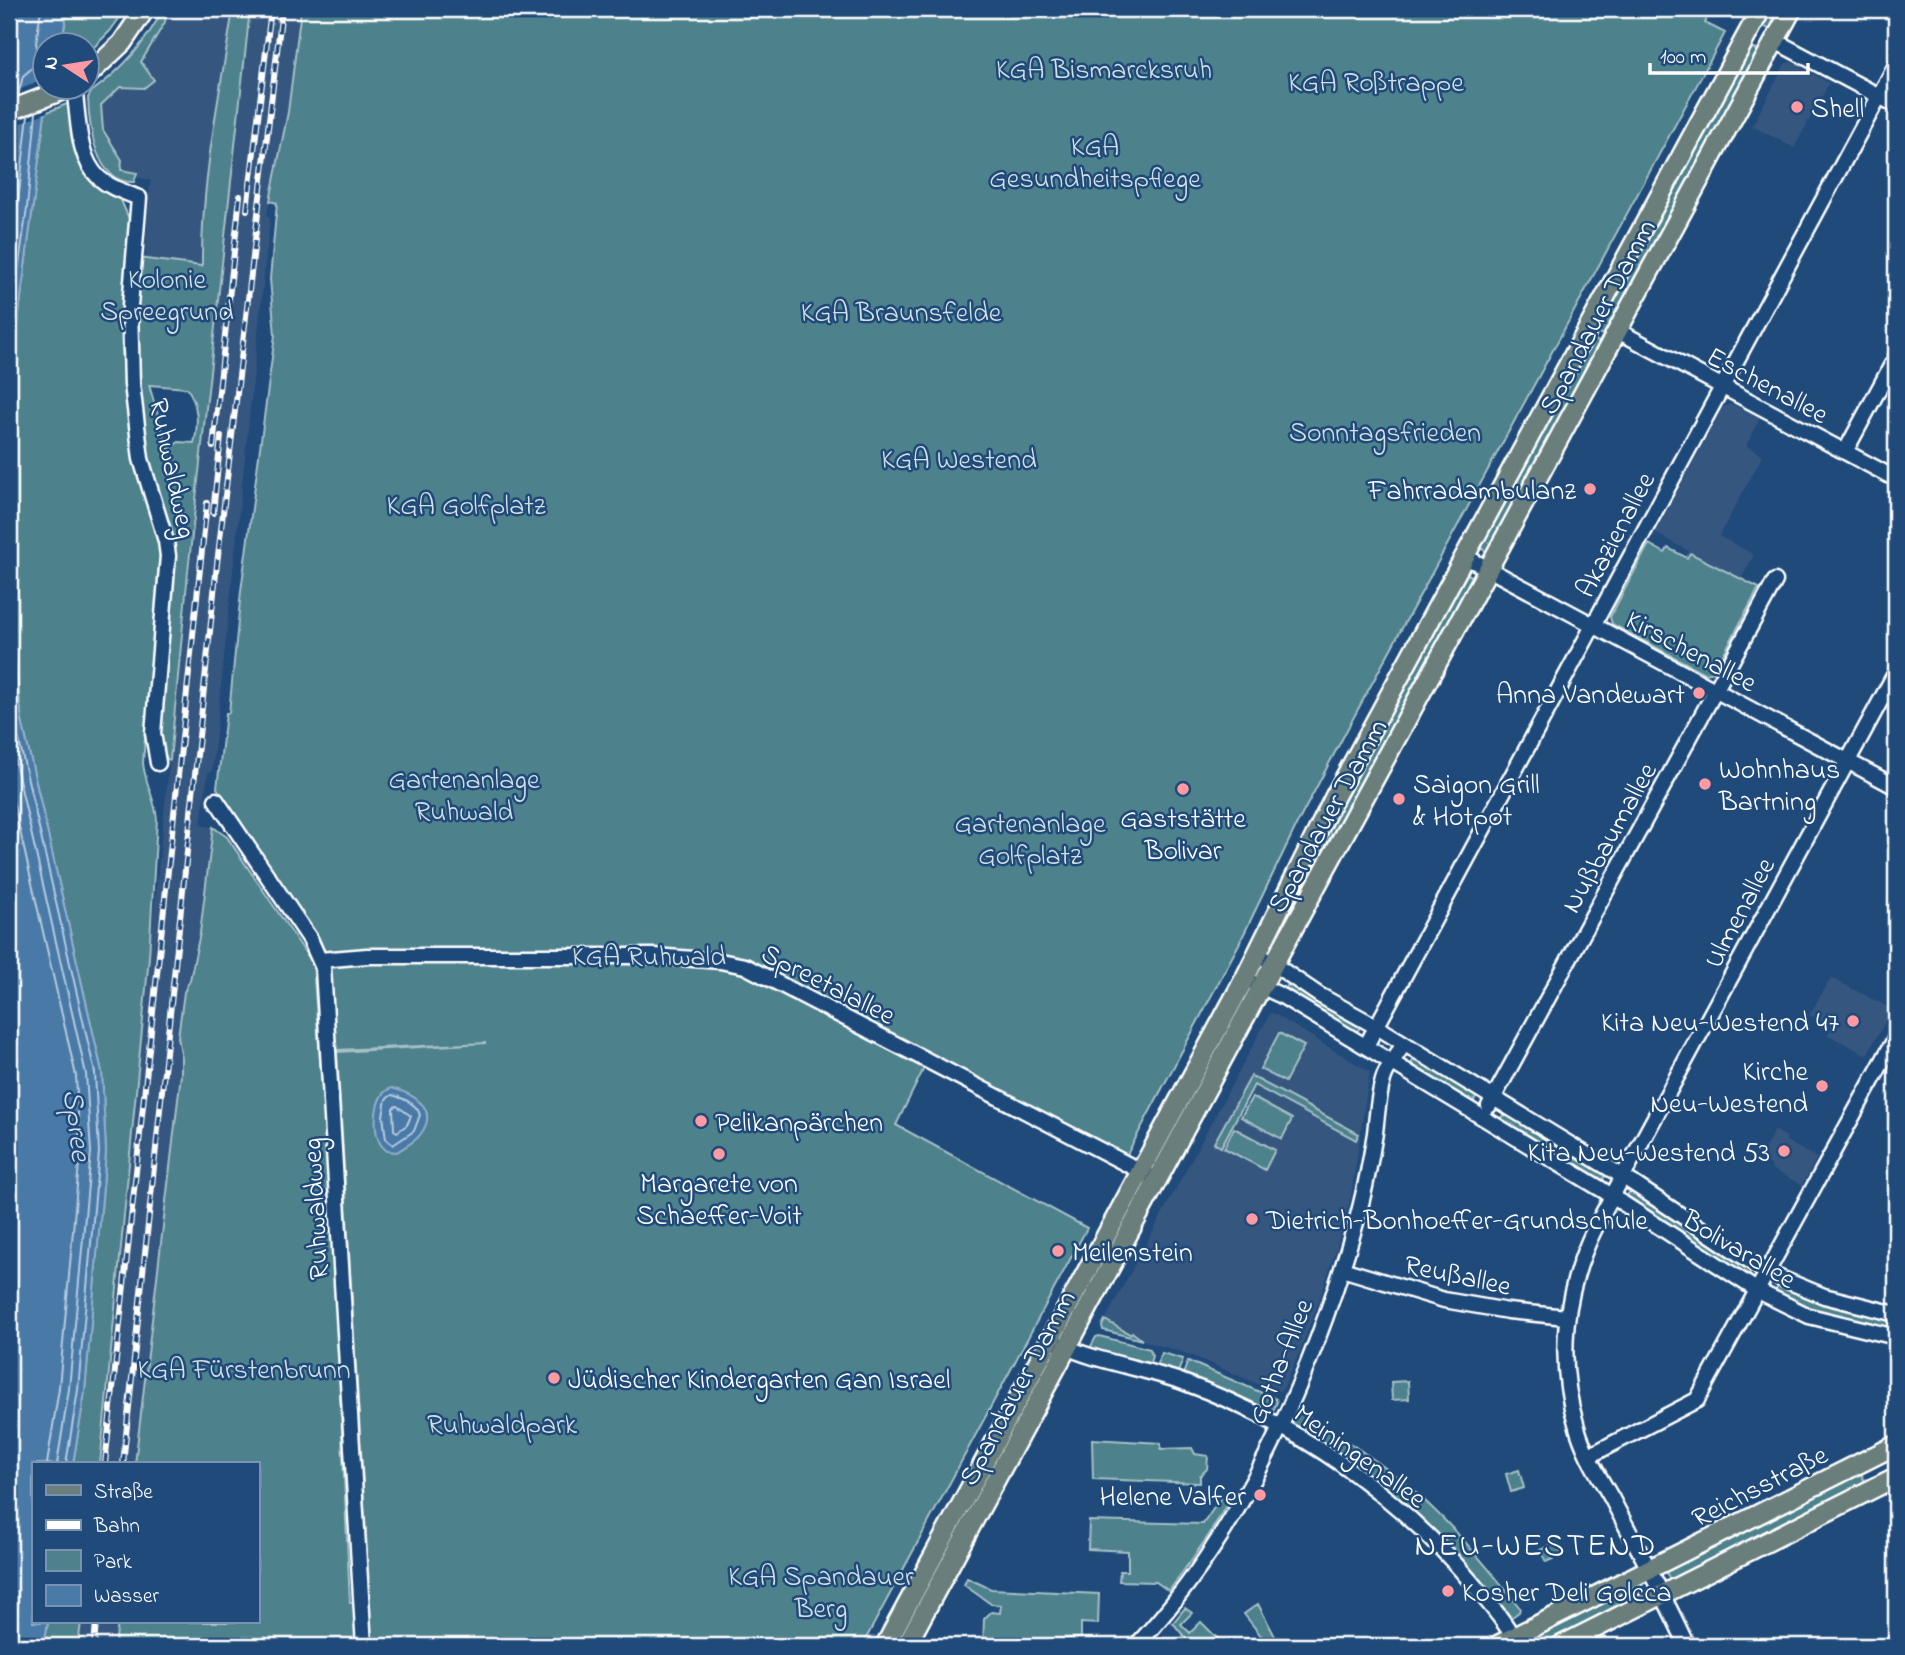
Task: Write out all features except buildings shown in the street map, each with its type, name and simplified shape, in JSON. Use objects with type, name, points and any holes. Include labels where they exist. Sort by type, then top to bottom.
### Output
[{"type":"main road","points":[[102,62],[122,43],[145,9]]},
{"type":"main road","name":"Spandauer Damm","points":[[906,1646],[1059,1344],[1149,1175],[1306,851],[1761,9]]},
{"type":"main road","name":"Spandauer Damm","points":[[1149,1175],[1275,963],[1793,9]]},
{"type":"main road","points":[[9,111],[32,102]]},
{"type":"main road","name":"Spandauer Damm","points":[[886,1646],[1059,1344]]},
{"type":"main road","name":"Reichsstraße","points":[[1496,1646],[1515,1642],[1649,1570],[1896,1445]]},
{"type":"main road","name":"Reichsstraße","points":[[1560,1646],[1896,1477]]},
{"type":"street","points":[[1775,41],[1896,105]]},
{"type":"street","name":"Akazienallee","points":[[1377,1027],[1896,65]]},
{"type":"street","name":"Ruhwaldweg","points":[[72,102],[89,165],[99,178],[139,198],[130,306],[132,384],[141,458],[168,556],[153,733],[158,763]]},
{"type":"street","name":"Eschenallee","points":[[1618,331],[1896,479]]},
{"type":"street","points":[[1845,452],[1896,357]]},
{"type":"street","name":"Kirschenallee","points":[[1464,556],[1896,787]]},
{"type":"street","name":"Nußbaumallee","points":[[1483,1116],[1774,581]]},
{"type":"street","name":"Ulmenallee","points":[[1687,1646],[1577,1430],[1568,1393],[1566,1317],[1581,1256],[1896,671]]},
{"type":"street","name":"Ruhwaldweg","points":[[216,800],[310,939],[320,960],[326,996],[364,1646]]},
{"type":"street","name":"Bolivarallee","points":[[1257,953],[1319,995],[1377,1027],[1622,1177],[1768,1273],[1824,1296],[1896,1314]]},
{"type":"street","name":"Spreetalallee","points":[[320,960],[367,956],[654,956],[720,961],[745,966],[1149,1175]]},
{"type":"street","name":"Bolivarallee","points":[[1245,978],[1483,1116],[1758,1291],[1810,1316],[1896,1337]]},
{"type":"street","points":[[1366,1046],[1377,1027]]},
{"type":"street","points":[[1589,1456],[1697,1400],[1896,1037]]},
{"type":"street","points":[[1393,1062],[1404,1044]]},
{"type":"street","name":"Gotha-Allee","points":[[1136,1646],[1183,1591],[1215,1546],[1246,1494],[1281,1425],[1323,1324],[1342,1269],[1367,1181],[1383,1079],[1393,1062]]},
{"type":"street","name":"Reußallee","points":[[1342,1269],[1444,1300],[1478,1307],[1566,1317]]},
{"type":"street","name":"Meiningenallee","points":[[1059,1344],[1180,1382],[1281,1425],[1382,1494],[1416,1524],[1463,1572],[1515,1642]]},
{"type":"shaded area","points":[[167,9],[301,9],[288,112],[267,215],[270,219],[212,772],[208,772],[201,825],[212,827],[200,933],[190,980],[184,992],[178,1037],[181,1074],[135,1462],[100,1462],[134,1097],[219,293],[202,266],[145,259],[150,180],[121,172],[104,147],[101,105],[141,62],[165,22]]},
{"type":"shaded area","points":[[1791,62],[1829,83],[1794,148],[1752,126],[1785,64]]},
{"type":"shaded area","points":[[1731,404],[1760,418],[1746,446],[1763,455],[1719,536],[1754,555],[1741,579],[1655,533],[1723,407]]},
{"type":"shaded area","name":"Kita Neu-Westend 47","points":[[1831,978],[1892,1009],[1867,1055],[1828,1035],[1831,1027],[1809,1015]]},
{"type":"shaded area","name":"Dietrich-Bonhoeffer-Grundschule","points":[[1271,1012],[1370,1072],[1351,1196],[1338,1243],[1297,1358],[1283,1389],[1276,1392],[1191,1355],[1145,1341],[1105,1320]]},
{"type":"shaded area","name":"Kita Neu-Westend 53","points":[[1774,1130],[1787,1137],[1786,1141],[1817,1158],[1802,1185],[1771,1169],[1772,1166],[1760,1159]]},
{"type":"shaded area","points":[[81,1624],[118,1624],[115,1646],[78,1646]]},
{"type":"green space","points":[[68,9],[126,9],[102,39],[102,32],[64,32]]},
{"type":"green space","points":[[163,9],[167,9],[165,22],[141,62],[154,80],[144,88],[120,87],[101,105],[103,130],[122,160],[121,170],[137,173],[134,182],[121,180],[110,174],[103,164],[93,137],[88,102],[102,102],[102,84],[132,55]]},
{"type":"green space","points":[[233,9],[250,9],[170,760],[167,759],[159,737],[172,552],[149,469],[134,339],[138,258],[202,266],[208,169]],"holes":[[[149,385],[187,388],[196,414],[194,443],[179,442],[168,449]]]},
{"type":"green space","points":[[301,9],[1711,9],[1705,23],[1725,33],[1350,724],[1297,824],[1239,944],[1123,1162],[927,1062],[896,1125],[1087,1228],[862,1646],[370,1646],[366,1535],[337,1052],[486,1043],[336,1050],[330,960],[217,788],[226,713],[229,713],[241,591],[275,335],[270,279],[277,203],[270,201],[288,112]]},
{"type":"green space","points":[[1766,9],[1787,9],[1772,31],[1760,24]]},
{"type":"green space","points":[[1747,45],[1762,53],[1608,338],[1593,330]]},
{"type":"green space","name":"Kolonie Spreegrund","points":[[67,104],[69,106],[74,143],[82,167],[95,184],[120,198],[130,221],[122,301],[121,335],[125,389],[135,464],[160,549],[143,763],[157,819],[149,957],[100,1462],[73,1462],[85,1391],[106,1152],[102,1072],[22,721],[9,610],[9,433],[19,313],[45,113]]},
{"type":"green space","points":[[1590,337],[1604,345],[1491,554],[1476,546]]},
{"type":"green space","points":[[1649,544],[1665,553],[1668,548],[1687,558],[1690,553],[1759,588],[1714,672],[1706,674],[1612,624],[1610,617]]},
{"type":"green space","points":[[1462,571],[1477,579],[1280,943],[1275,940],[1295,897],[1301,873]]},
{"type":"green space","name":"KGA Fürstenbrunn","points":[[213,827],[227,837],[313,964],[332,1224],[350,1603],[356,1603],[358,1646],[115,1646],[118,1624],[259,1624],[259,1462],[135,1462],[181,1074],[178,1037],[184,992],[190,980],[200,933]]},
{"type":"green space","points":[[1290,981],[1362,1024],[1355,1035],[1284,992]]},
{"type":"green space","points":[[1279,1033],[1304,1046],[1285,1082],[1260,1069]]},
{"type":"green space","points":[[1415,1057],[1478,1094],[1471,1106],[1409,1068]]},
{"type":"green space","points":[[1251,1076],[1359,1134],[1356,1140],[1254,1085],[1221,1147],[1214,1143]]},
{"type":"green space","points":[[1252,1097],[1292,1119],[1282,1139],[1241,1117]]},
{"type":"green space","points":[[1505,1111],[1607,1173],[1600,1184],[1499,1122]]},
{"type":"green space","points":[[1234,1128],[1275,1150],[1265,1170],[1224,1148]]},
{"type":"green space","points":[[1632,1188],[1753,1267],[1747,1279],[1625,1199]]},
{"type":"green space","points":[[1779,1283],[1896,1318],[1896,1333],[1812,1311],[1774,1295]]},
{"type":"green space","points":[[1105,1320],[1130,1334],[1132,1332],[1142,1340],[1103,1330]]},
{"type":"green space","points":[[1099,1336],[1150,1349],[1152,1356],[1149,1366],[1089,1350]]},
{"type":"green space","points":[[1162,1353],[1183,1359],[1177,1375],[1155,1368]]},
{"type":"green space","points":[[1188,1361],[1276,1399],[1271,1415],[1182,1377]]},
{"type":"green space","points":[[1408,1381],[1409,1399],[1392,1400],[1391,1382]]},
{"type":"green space","points":[[1300,1412],[1374,1459],[1429,1505],[1483,1562],[1520,1608],[1519,1612],[1512,1617],[1508,1616],[1446,1543],[1393,1493],[1334,1450],[1293,1425]]},
{"type":"green space","points":[[1092,1439],[1161,1443],[1161,1449],[1192,1448],[1195,1454],[1208,1456],[1207,1469],[1200,1476],[1200,1483],[1093,1479]]},
{"type":"green space","points":[[1859,1469],[1868,1488],[1673,1586],[1663,1567]]},
{"type":"green space","points":[[1519,1470],[1524,1488],[1511,1492],[1506,1474]]},
{"type":"green space","points":[[1222,1496],[1231,1497],[1209,1535],[1169,1591],[1156,1582],[1119,1581],[1120,1571],[1128,1571],[1128,1551],[1088,1549],[1089,1521],[1203,1524]]},
{"type":"green space","points":[[1556,1543],[1562,1555],[1546,1562],[1540,1550]]},
{"type":"green space","points":[[967,1578],[991,1589],[1099,1594],[1098,1624],[1081,1623],[1081,1638],[1050,1640],[1050,1645],[983,1646],[984,1619],[991,1612],[1000,1613],[1001,1605],[991,1604],[964,1585]]},
{"type":"green space","points":[[1639,1579],[1647,1598],[1552,1646],[1523,1646],[1522,1639]]},
{"type":"green space","points":[[1258,1604],[1280,1646],[1269,1646],[1244,1614]]},
{"type":"green space","points":[[1185,1608],[1192,1613],[1181,1624],[1190,1633],[1201,1622],[1225,1646],[1181,1646],[1187,1640],[1173,1623]]},
{"type":"green space","points":[[48,1624],[81,1624],[78,1646],[44,1646]]},
{"type":"water","points":[[9,9],[68,9],[64,32],[32,32],[32,102],[44,102],[45,113],[19,313],[9,460]]},
{"type":"water","name":"Spree","points":[[9,610],[22,721],[102,1072],[106,1152],[85,1391],[73,1462],[32,1462],[32,1624],[48,1624],[44,1646],[9,1646]]},
{"type":"water","points":[[392,1088],[408,1094],[422,1104],[427,1118],[418,1138],[397,1152],[387,1151],[382,1146],[376,1129],[378,1103],[381,1096]]},
{"type":"pier","points":[[32,84],[32,102],[47,102],[48,112],[9,128],[9,94]]},
{"type":"railway","points":[[247,210],[271,9]]},
{"type":"railway","points":[[123,1462],[217,564],[282,9]]},
{"type":"railway","points":[[213,447],[240,196]]},
{"type":"railway","points":[[213,513],[221,436]]},
{"type":"railway","points":[[105,1462],[207,503]]},
{"type":"railway","points":[[94,1646],[96,1624]]},
{"type":"place","name":"Shell","points":[[1797,107]]},
{"type":"place","name":"Fahrradambulanz","points":[[1590,489]]},
{"type":"place","name":"Anna Vandewart","points":[[1699,693]]},
{"type":"place","name":"Wohnhaus Bartning","points":[[1705,784]]},
{"type":"place","name":"Gaststätte Bolivar","points":[[1183,789]]},
{"type":"place","name":"Saigon Grill & Hotpot","points":[[1399,799]]},
{"type":"place","name":"Kita Neu-Westend 47","points":[[1853,1021]]},
{"type":"place","name":"Kirche Neu-Westend","points":[[1822,1086]]},
{"type":"place","name":"Pelikanpärchen","points":[[701,1121]]},
{"type":"place","name":"Kita Neu-Westend 53","points":[[1784,1151]]},
{"type":"place","name":"Margarete von Schaeffer-Voit","points":[[719,1154]]},
{"type":"place","name":"Dietrich-Bonhoeffer-Grundschule","points":[[1252,1219]]},
{"type":"place","name":"Meilenstein","points":[[1058,1251]]},
{"type":"place","name":"Jüdischer Kindergarten Gan Israel","points":[[554,1378]]},
{"type":"place","name":"Helene Valfer","points":[[1260,1495]]},
{"type":"place","name":"Kosher Deli Golcca","points":[[1448,1591]]},
{"type":"district","name":"NEU-WESTEND","points":[[1536,1544]]},
{"type":"park label","name":"KGA Bismarcksruh","points":[[1104,68]]},
{"type":"park label","name":"KGA Roßtrappe","points":[[1376,81]]},
{"type":"park label","name":"KGA Gesundheitspflege","points":[[1095,161]]},
{"type":"park label","name":"KGA Braunsfelde","points":[[901,311]]},
{"type":"park label","name":"Sonntagsfrieden","points":[[1385,431]]},
{"type":"park label","name":"KGA Westend","points":[[959,458]]},
{"type":"park label","name":"KGA Golfplatz","points":[[466,504]]},
{"type":"park label","name":"Gartenanlage Ruhwald","points":[[464,794]]},
{"type":"park label","name":"Gartenanlage Golfplatz","points":[[1030,838]]},
{"type":"park label","name":"KGA Ruhwald","points":[[649,955]]},
{"type":"park label","name":"Ruhwaldpark","points":[[502,1423]]},
{"type":"park label","name":"KGA Spandauer Berg","points":[[821,1591]]}]
